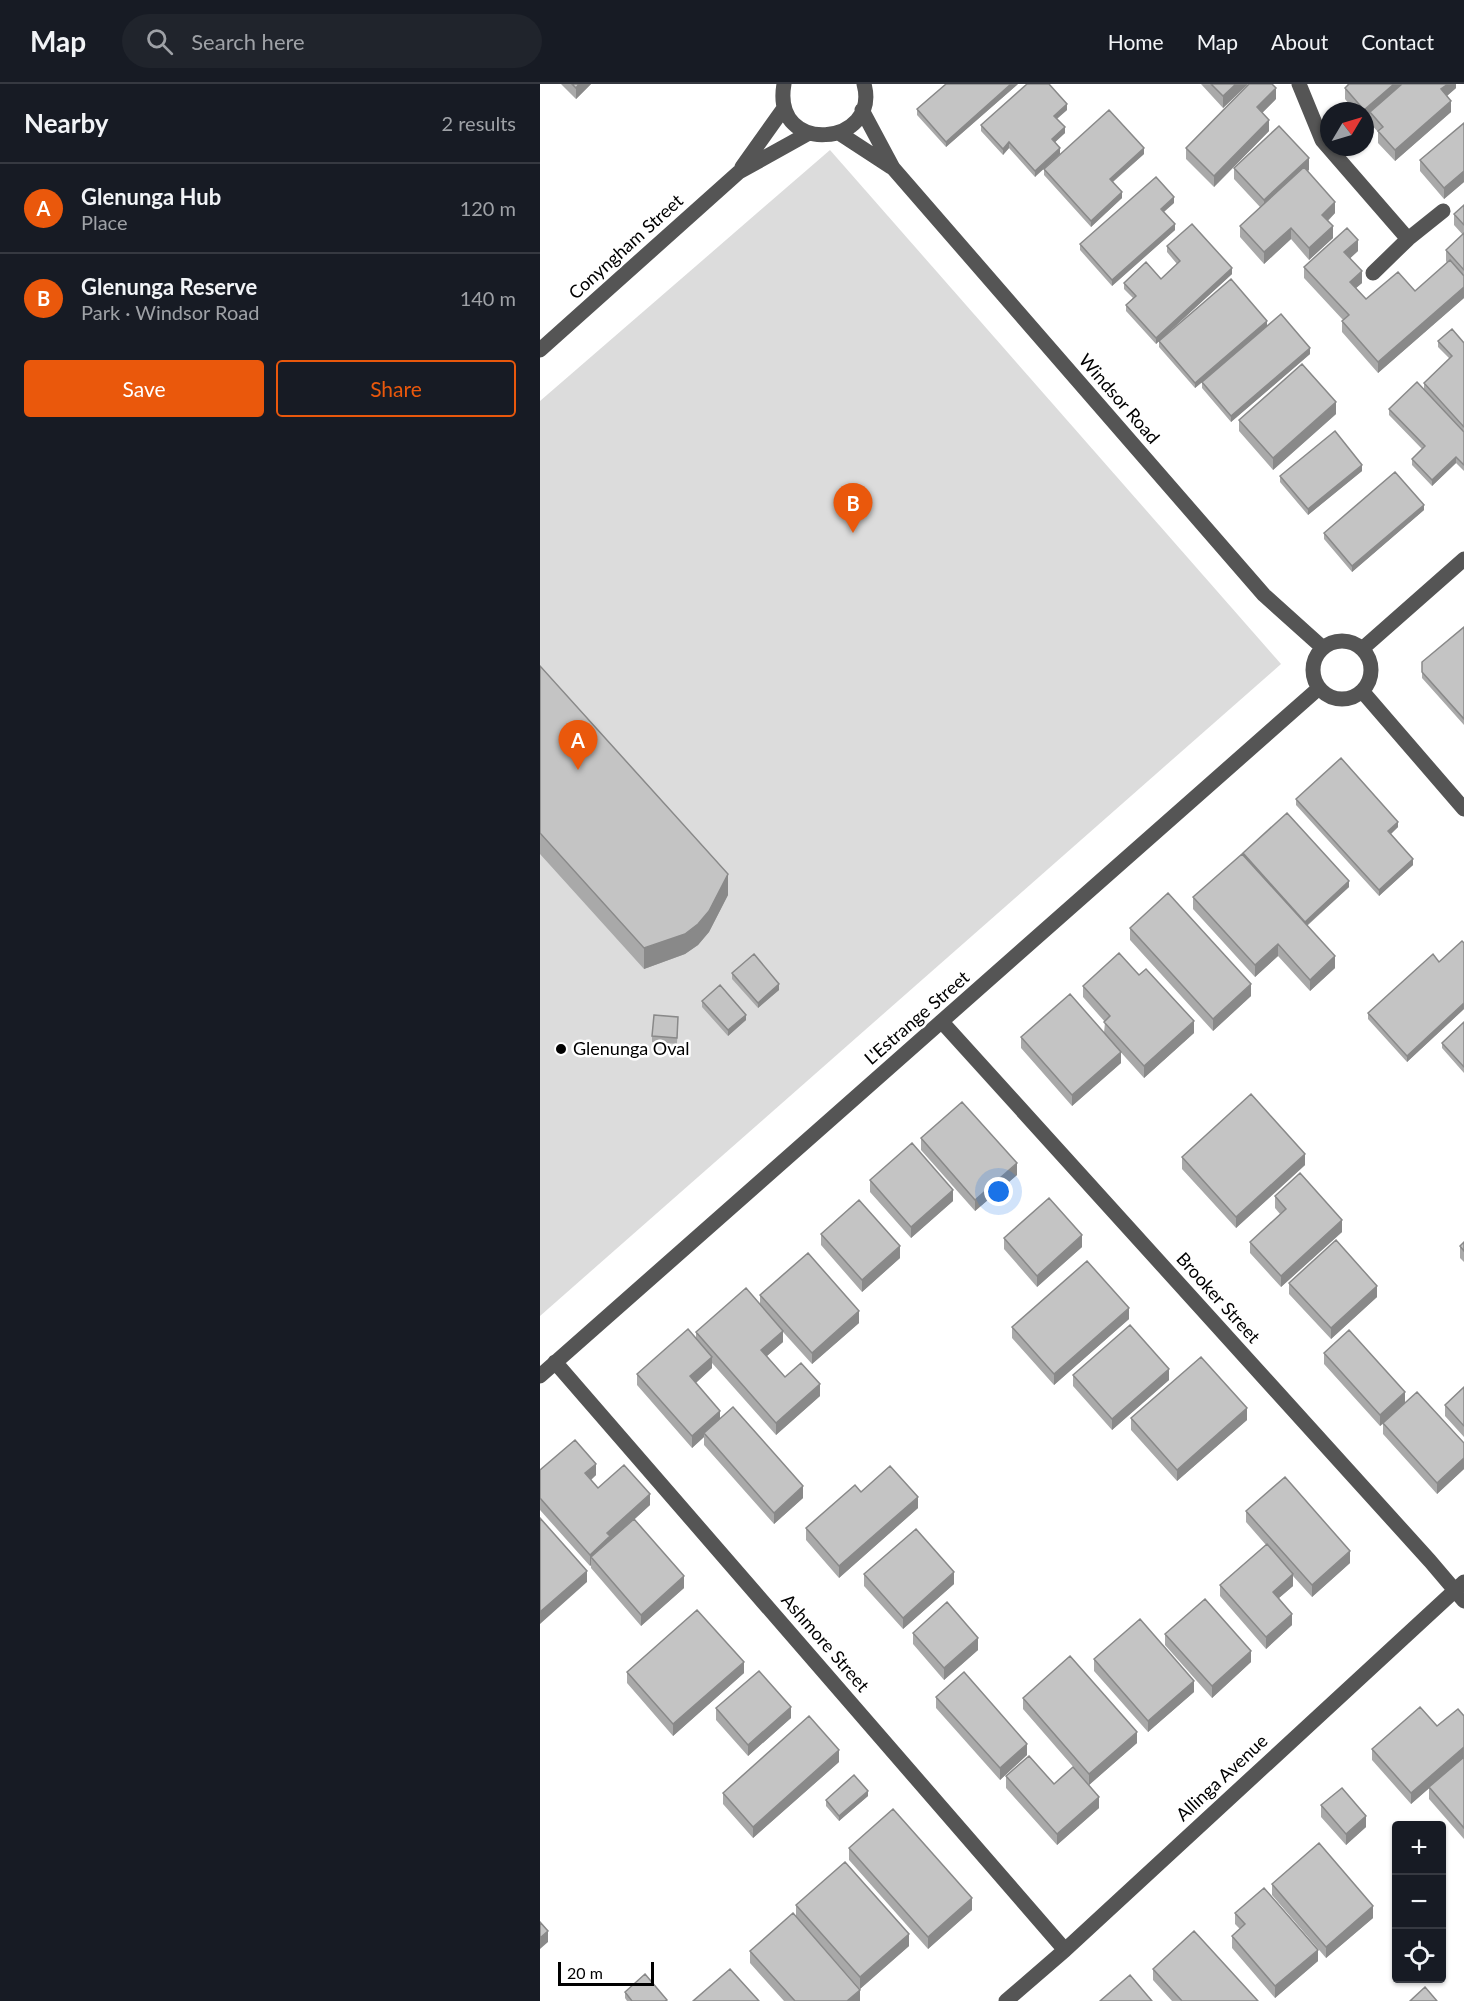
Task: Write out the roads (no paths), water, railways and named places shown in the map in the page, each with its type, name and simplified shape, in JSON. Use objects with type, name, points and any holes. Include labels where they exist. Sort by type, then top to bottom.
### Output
[{"type":"street","points":[[784,84],[782,94],[784,108],[791,121],[815,136],[839,133],[854,123],[865,102],[864,84]]},
{"type":"street","points":[[1299,84],[1322,140],[1408,239]]},
{"type":"street","name":"Conyngham Street","points":[[739,172],[784,108]]},
{"type":"street","name":"Windsor Road","points":[[862,110],[893,168],[1264,595],[1323,648]]},
{"type":"street","name":"Conyngham Street","points":[[540,350],[739,172],[808,133]]},
{"type":"street","name":"Windsor Road","points":[[839,133],[893,168]]},
{"type":"street","points":[[1373,273],[1408,239],[1443,210]]},
{"type":"street","points":[[1362,649],[1464,559]]},
{"type":"street","points":[[1339,641],[1355,644],[1362,649],[1371,666],[1371,675],[1362,691],[1354,697],[1345,699],[1326,694],[1319,688],[1315,680],[1314,663],[1323,648],[1339,641]]},
{"type":"street","name":"L'Estrange Street","points":[[540,1376],[1319,688]]},
{"type":"street","points":[[1362,691],[1464,809]]},
{"type":"street","name":"Brooker Street","points":[[942,1022],[1461,1591]]},
{"type":"street","name":"Ashmore Street","points":[[555,1362],[1065,1950]]},
{"type":"street","name":"Allinga Avenue","points":[[1016,1998],[1065,1950],[1461,1591]]},
{"type":"place","name":"Glenunga Reserve","points":[[853,533]]},
{"type":"place","name":"Glenunga Hub","points":[[578,770]]},
{"type":"place","name":"Glenunga Oval","points":[[561,1049]]}]
